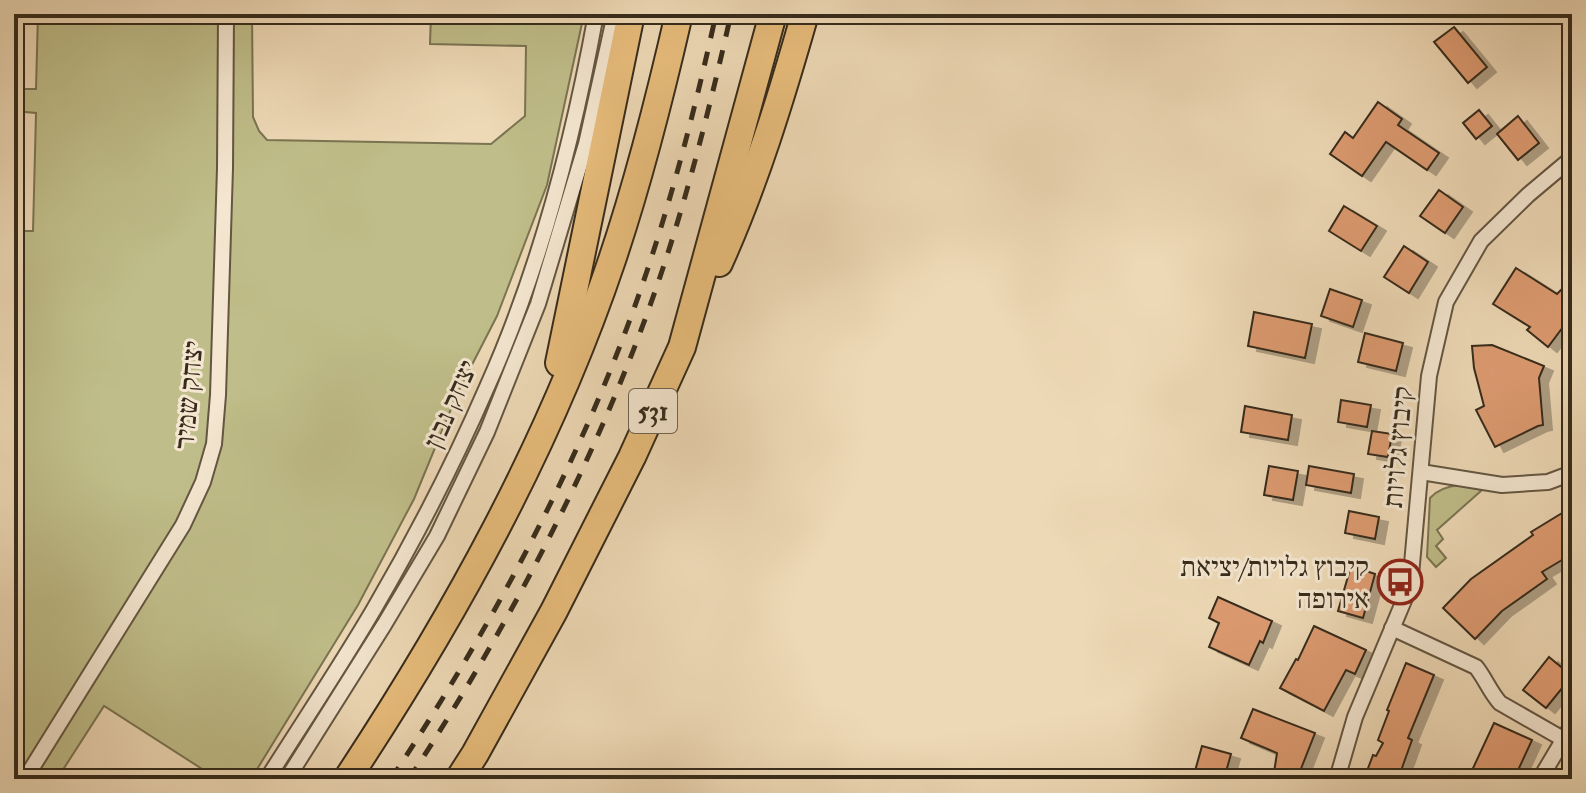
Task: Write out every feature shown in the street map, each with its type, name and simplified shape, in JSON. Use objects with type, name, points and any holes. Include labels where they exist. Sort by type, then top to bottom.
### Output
[{"type":"highway","points":[[547,423],[631,14]]},
{"type":"highway","points":[[347,779],[419,666],[472,573],[547,423],[611,261],[662,86],[679,14]]},
{"type":"highway","name":"531","points":[[459,779],[554,611],[632,457],[682,347],[773,14]]},
{"type":"highway","points":[[682,347],[734,229],[784,89],[805,14]]},
{"type":"street","name":"יצחק שמיר","points":[[25,779],[183,525],[203,482],[214,444],[224,213],[226,14]]},
{"type":"street","name":"יצחק נבון","points":[[267,779],[374,608],[450,468],[488,385],[525,292],[549,214],[596,14]]},
{"type":"street","name":"יצחק נבון","points":[[287,779],[437,536],[487,432],[538,304],[586,144],[615,14]]},
{"type":"street","name":"קיבוץ גלויות","points":[[1337,779],[1355,717],[1410,586],[1429,376],[1446,302],[1481,241],[1572,158]]},
{"type":"street","points":[[1421,472],[1502,485],[1548,482],[1572,473]]},
{"type":"street","points":[[1392,628],[1476,667],[1500,703],[1563,739]]},
{"type":"street","points":[[1540,779],[1572,725]]},
{"type":"shaded area","points":[[38,14],[252,14],[253,117],[267,140],[491,144],[525,116],[526,46],[430,44],[431,14],[584,14],[547,185],[497,316],[458,392],[414,499],[358,605],[251,779],[212,779],[213,776],[104,706],[57,779],[14,779],[14,231],[33,231],[36,113],[14,111],[14,89],[36,89]]},
{"type":"shaded area","points":[[1460,485],[1482,490],[1437,530],[1443,539],[1436,546],[1446,558],[1436,567],[1427,557],[1430,498],[1444,488]]},
{"type":"building","points":[[1454,27],[1487,67],[1468,83],[1434,42]]},
{"type":"building","points":[[1378,102],[1402,119],[1398,125],[1439,153],[1427,170],[1386,142],[1362,176],[1330,154],[1345,132],[1353,138]]},
{"type":"building","points":[[1479,110],[1492,126],[1476,139],[1463,123]]},
{"type":"building","points":[[1518,116],[1539,143],[1518,160],[1497,134]]},
{"type":"building","points":[[1439,190],[1463,207],[1445,233],[1420,216]]},
{"type":"building","points":[[1344,206],[1377,226],[1361,251],[1329,231]]},
{"type":"building","points":[[1404,246],[1428,262],[1409,293],[1384,277]]},
{"type":"building","points":[[1516,268],[1557,294],[1572,279],[1572,315],[1548,347],[1527,330],[1530,327],[1493,304]]},
{"type":"building","points":[[1330,289],[1362,300],[1353,327],[1321,316]]},
{"type":"building","points":[[1254,312],[1312,324],[1305,358],[1248,346]]},
{"type":"building","points":[[1365,333],[1403,343],[1396,371],[1358,362]]},
{"type":"building","points":[[1492,345],[1544,366],[1539,378],[1543,425],[1495,447],[1476,410],[1484,406],[1472,346]]},
{"type":"building","points":[[1341,400],[1371,405],[1367,427],[1338,422]]},
{"type":"building","points":[[1245,406],[1292,415],[1288,440],[1241,432]]},
{"type":"building","points":[[1372,431],[1392,434],[1388,457],[1368,454]]},
{"type":"building","points":[[1269,466],[1298,471],[1293,500],[1264,495]]},
{"type":"building","points":[[1309,466],[1354,474],[1351,493],[1306,485]]},
{"type":"building","points":[[1572,507],[1572,554],[1542,572],[1547,579],[1502,611],[1475,639],[1443,608],[1471,579],[1533,535],[1531,532]]},
{"type":"building","points":[[1349,511],[1379,517],[1375,539],[1345,533]]},
{"type":"building","points":[[1351,566],[1375,574],[1363,618],[1338,611]]},
{"type":"building","points":[[1218,597],[1272,621],[1249,665],[1209,647],[1219,623],[1209,618]]},
{"type":"building","points":[[1314,626],[1366,650],[1355,674],[1346,670],[1324,711],[1280,688]]},
{"type":"building","points":[[1549,657],[1572,676],[1546,708],[1523,690]]},
{"type":"building","points":[[1406,663],[1434,675],[1408,738],[1412,740],[1398,779],[1388,779],[1367,771],[1373,755],[1376,756],[1383,743],[1378,740]]},
{"type":"building","points":[[1253,709],[1315,733],[1297,779],[1273,779],[1277,753],[1241,738]]},
{"type":"building","points":[[1494,723],[1532,740],[1514,779],[1468,779]]},
{"type":"building","points":[[1202,746],[1231,754],[1224,779],[1195,771]]},
{"type":"railway","points":[[391,779],[502,597],[597,403],[657,239],[685,144],[716,14]]},
{"type":"railway","points":[[409,779],[483,660],[517,598],[550,536],[610,407],[671,245],[731,14]]},
{"type":"place","name":"קיבוץ גלויות/יציאת אירופה","points":[[1400,582]]}]
